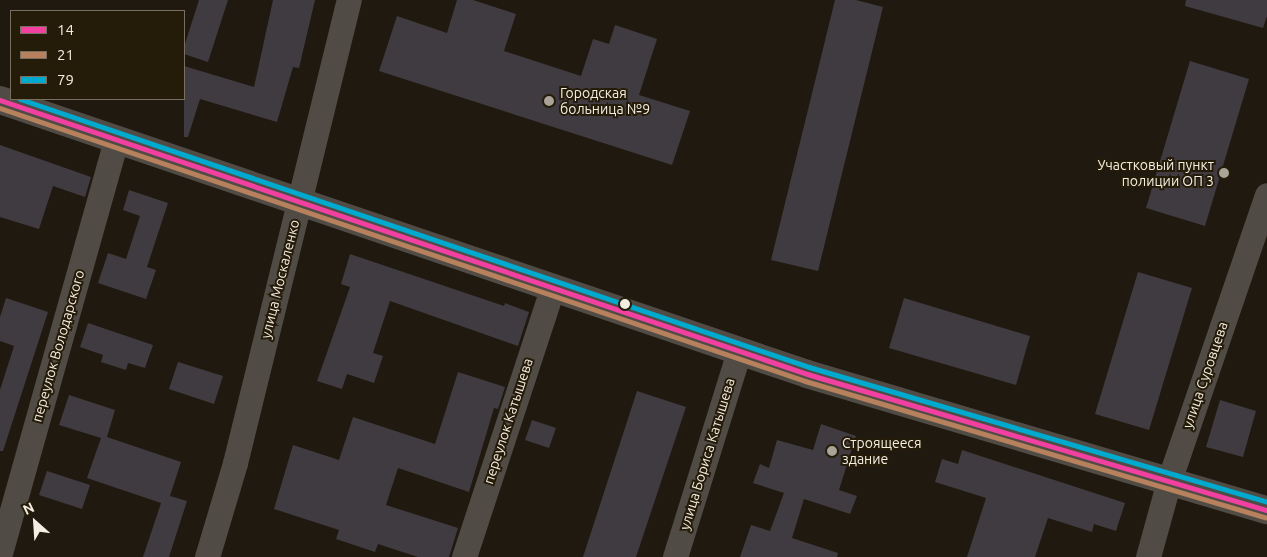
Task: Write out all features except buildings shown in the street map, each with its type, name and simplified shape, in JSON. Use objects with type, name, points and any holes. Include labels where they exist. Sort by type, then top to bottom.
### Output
[{"type":"main road","points":[[0,100],[300,200],[807,374],[1267,510]]},
{"type":"street","name":"улица Москаленко","points":[[207,557],[235,463],[349,0]]},
{"type":"street","name":"переулок Володарского","points":[[0,553],[116,140]]},
{"type":"street","name":"улица Суровцева","points":[[1148,557],[1169,481],[1267,195]]},
{"type":"street","name":"переулок Катышева","points":[[464,557],[553,286]]},
{"type":"street","name":"улица Бориса Катышева","points":[[675,557],[739,351]]},
{"type":"transit line","name":"14","points":[[0,100],[807,374],[1267,510]]},
{"type":"transit line","name":"79","points":[[23,100],[809,367],[1267,502]]},
{"type":"transit line","name":"21","points":[[0,108],[805,381],[1265,517]]},
{"type":"place","name":"Городская больница №9","points":[[549,101]]},
{"type":"place","name":"Участковый пункт полиции ОП 3","points":[[1224,173]]},
{"type":"place","name":"Строящееся здание","points":[[832,451]]}]
